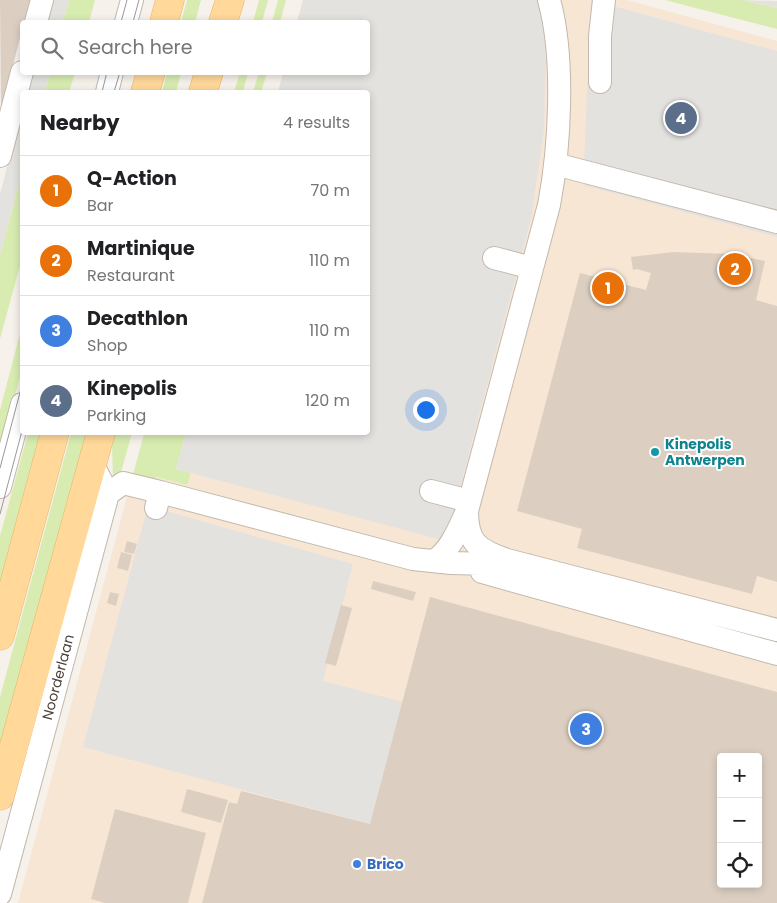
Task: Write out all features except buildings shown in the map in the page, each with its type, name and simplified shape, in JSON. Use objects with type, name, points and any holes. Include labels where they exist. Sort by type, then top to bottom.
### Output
[{"type":"main road","points":[[165,20],[170,0]]},
{"type":"main road","points":[[224,20],[230,0]]},
{"type":"main road","points":[[146,90],[150,75]]},
{"type":"main road","points":[[204,90],[208,75]]},
{"type":"main road","points":[[0,636],[53,435]]},
{"type":"main road","name":"Noorderlaan","points":[[0,796],[100,435]]},
{"type":"street","points":[[37,20],[42,0]]},
{"type":"street","points":[[127,20],[132,0]]},
{"type":"street","points":[[434,561],[442,555],[450,544],[468,506],[549,205],[558,127],[558,45],[549,0]]},
{"type":"street","points":[[600,82],[600,36],[604,0]]},
{"type":"street","points":[[0,156],[21,75]]},
{"type":"street","points":[[108,90],[111,75]]},
{"type":"street","points":[[555,164],[777,222]]},
{"type":"street","points":[[494,258],[532,268]]},
{"type":"street","points":[[0,487],[20,412]]},
{"type":"street","points":[[92,463],[108,494],[123,484],[158,500],[413,559],[527,565]]},
{"type":"street","points":[[431,491],[468,506]]},
{"type":"street","name":"Noorderlaan","points":[[0,894],[108,494]]},
{"type":"street","points":[[468,506],[467,524],[469,534],[478,546],[490,554],[767,627]]},
{"type":"street","points":[[463,563],[488,574],[777,654]]},
{"type":"shaded area","points":[[52,0],[69,0],[64,20],[47,20]]},
{"type":"shaded area","points":[[303,0],[627,0],[777,41],[777,903],[18,903],[132,478],[156,477],[187,485],[186,435],[370,435],[370,90],[279,90],[282,75],[370,75],[370,20],[298,20]]},
{"type":"shaded area","points":[[303,0],[539,0],[542,7],[546,59],[544,131],[531,219],[446,541],[176,469],[185,435],[370,435],[370,90],[279,90],[282,75],[370,75],[370,20],[298,20]]},
{"type":"shaded area","points":[[591,0],[777,51],[777,237],[583,185]]},
{"type":"shaded area","points":[[742,0],[777,1],[777,8]]},
{"type":"shaded area","points":[[32,75],[49,75],[45,90],[28,90]]},
{"type":"shaded area","points":[[20,118],[20,180],[0,255],[0,194]]},
{"type":"shaded area","points":[[148,506],[353,564],[323,681],[403,702],[370,824],[83,747]]},
{"type":"green space","points":[[69,0],[95,0],[90,20],[64,20]]},
{"type":"green space","points":[[187,0],[201,0],[196,20],[182,20]]},
{"type":"green space","points":[[259,0],[268,0],[263,20],[254,20]]},
{"type":"green space","points":[[278,0],[286,0],[281,20],[273,20]]},
{"type":"green space","points":[[665,0],[742,0],[777,8],[777,29]]},
{"type":"green space","points":[[49,75],[74,75],[70,90],[45,90]]},
{"type":"green space","points":[[166,75],[180,75],[177,90],[163,90]]},
{"type":"green space","points":[[239,75],[247,75],[244,90],[235,90]]},
{"type":"green space","points":[[258,75],[266,75],[262,90],[254,90]]},
{"type":"green space","points":[[20,180],[20,265],[0,339],[0,255]]},
{"type":"green space","points":[[20,334],[20,377],[0,453],[0,410]]},
{"type":"green space","points":[[27,435],[44,435],[0,600],[0,536]]},
{"type":"green space","points":[[70,435],[87,435],[0,758],[0,697]]},
{"type":"green space","points":[[114,435],[131,435],[120,479],[113,480],[112,445]]},
{"type":"green space","points":[[144,435],[185,435],[176,469],[191,473],[187,485],[156,477],[154,483],[132,478]]},
{"type":"tram line","points":[[122,20],[127,0]]},
{"type":"tram line","points":[[134,20],[139,0]]},
{"type":"tram line","points":[[102,90],[106,75]]},
{"type":"tram line","points":[[115,90],[119,75]]},
{"type":"tram line","points":[[0,468],[20,393]]},
{"type":"tram line","points":[[0,514],[21,435]]},
{"type":"place","name":"Kinepolis","points":[[681,118]]},
{"type":"place","name":"Martinique","points":[[735,269]]},
{"type":"place","name":"Q-Action","points":[[608,288]]},
{"type":"place","name":"Kinepolis Antwerpen","points":[[655,452]]},
{"type":"place","name":"Decathlon","points":[[586,729]]},
{"type":"place","name":"Brico","points":[[357,864]]}]
